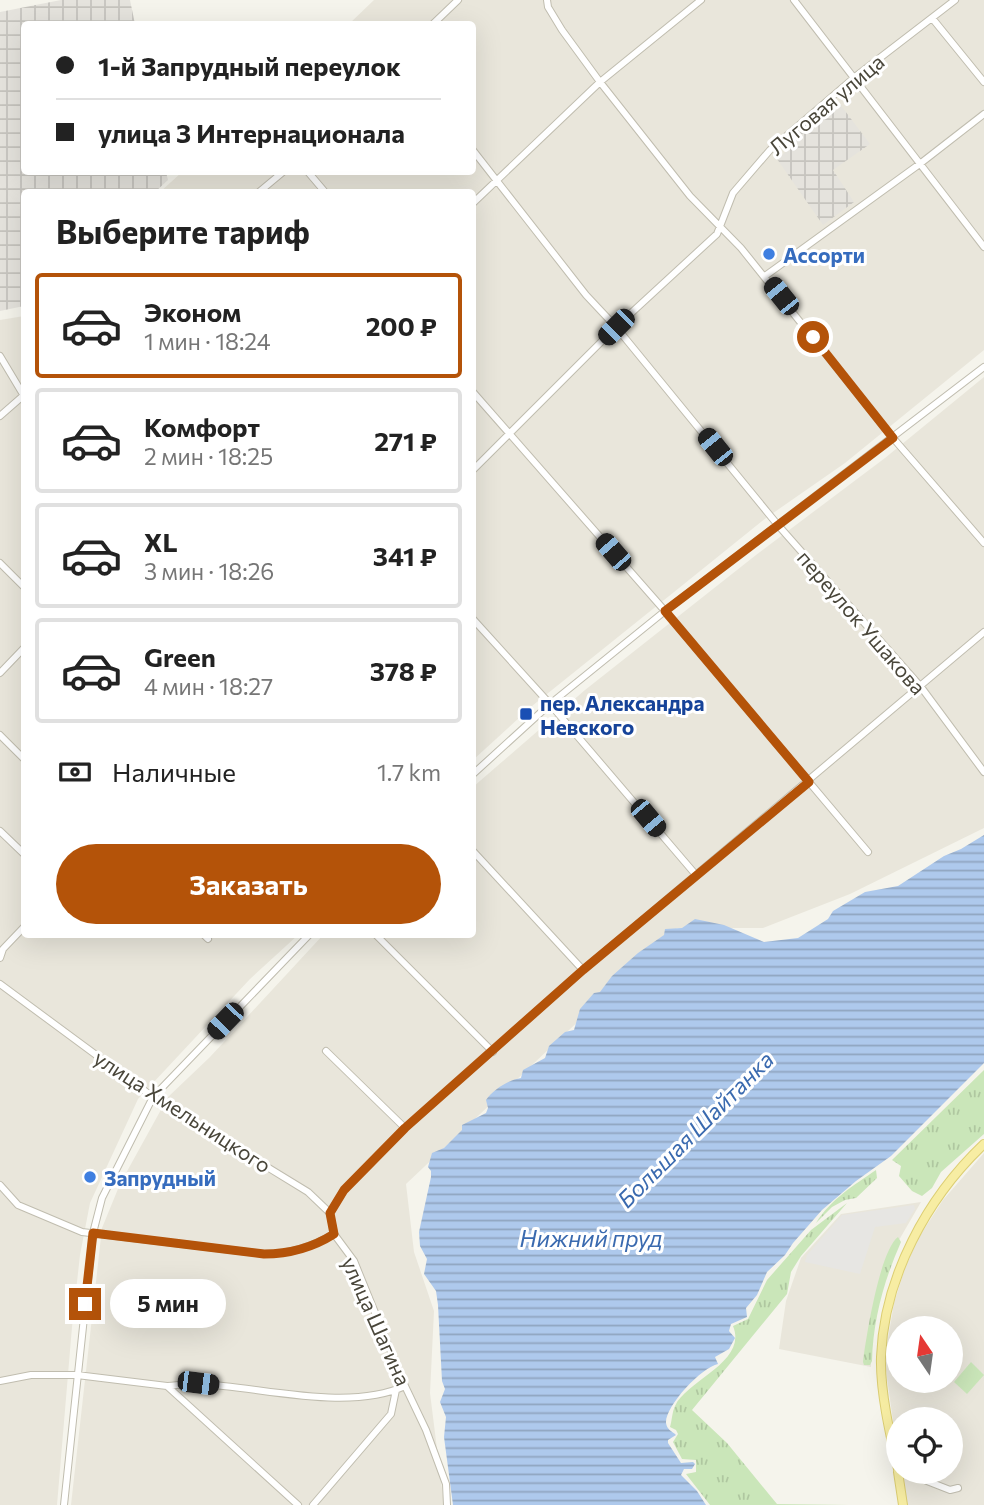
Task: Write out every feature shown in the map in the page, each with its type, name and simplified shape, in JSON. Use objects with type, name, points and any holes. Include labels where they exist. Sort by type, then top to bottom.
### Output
[{"type":"main road","points":[[887,1407],[881,1358],[897,1275],[915,1232],[968,1160],[984,1144]]},
{"type":"main road","points":[[900,1484],[903,1505]]},
{"type":"street","points":[[436,21],[458,0]]},
{"type":"street","points":[[547,0],[548,7],[562,30],[690,196],[765,276],[893,438],[984,543]]},
{"type":"street","points":[[476,200],[600,82],[701,0]]},
{"type":"street","points":[[794,0],[984,247]]},
{"type":"street","name":"Луговая улица","points":[[721,227],[733,193],[770,150],[855,77],[955,0]]},
{"type":"street","points":[[932,18],[984,82]]},
{"type":"street","points":[[765,276],[984,114]]},
{"type":"street","name":"переулок Ушакова","points":[[476,154],[586,295],[616,327],[777,524],[921,687],[984,772]]},
{"type":"street","points":[[263,189],[279,175]]},
{"type":"street","points":[[311,175],[323,189]]},
{"type":"street","points":[[476,467],[616,327],[717,234],[721,227]]},
{"type":"street","points":[[0,356],[21,390]]},
{"type":"street","points":[[476,771],[550,704],[665,611],[984,367]]},
{"type":"street","points":[[476,395],[665,611],[868,852]]},
{"type":"street","points":[[0,416],[21,398]]},
{"type":"street","points":[[0,563],[21,584]]},
{"type":"street","points":[[476,622],[550,704],[696,875]]},
{"type":"street","points":[[330,1213],[344,1190],[405,1128],[583,970],[984,632]]},
{"type":"street","points":[[0,673],[21,651]]},
{"type":"street","points":[[0,735],[21,756]]},
{"type":"street","points":[[0,831],[21,851]]},
{"type":"street","points":[[476,854],[583,970]]},
{"type":"street","points":[[0,958],[3,948],[21,930]]},
{"type":"street","points":[[64,1505],[93,1233],[102,1198],[153,1097],[306,938]]},
{"type":"street","points":[[379,938],[493,1052]]},
{"type":"street","name":"улица Хмельницкого","points":[[0,984],[153,1097],[307,1192],[330,1213]]},
{"type":"street","points":[[326,1051],[405,1128]]},
{"type":"street","points":[[0,1185],[18,1205],[65,1226],[93,1233],[264,1254],[300,1250],[334,1234]]},
{"type":"street","name":"улица Шагина","points":[[330,1213],[334,1234],[354,1261],[405,1386],[435,1451],[446,1485],[447,1505]]},
{"type":"street","points":[[0,1381],[31,1375],[77,1376],[167,1386],[198,1383],[341,1397],[386,1394],[405,1386]]},
{"type":"street","points":[[167,1386],[298,1505]]},
{"type":"street","points":[[313,1505],[391,1414],[396,1390]]},
{"type":"street","points":[[935,1484],[950,1490],[958,1488]]},
{"type":"shaded area","points":[[61,0],[130,0],[134,21],[21,21],[21,175],[167,175],[168,180],[158,189],[21,189],[21,307],[0,311],[0,12]]},
{"type":"shaded area","points":[[374,0],[984,0],[984,350],[845,463],[766,518],[532,706],[476,757],[476,189],[163,189],[179,175],[476,175],[476,21],[352,21]]},
{"type":"shaded area","points":[[836,99],[870,144],[833,170],[854,202],[823,225],[777,159],[792,147],[786,139]]},
{"type":"shaded area","points":[[21,316],[21,938],[295,938],[250,979],[138,1099],[90,1203],[80,1255],[72,1327],[57,1505],[0,1505],[0,320]]},
{"type":"shaded area","points":[[984,377],[984,828],[850,894],[763,928],[677,928],[406,1184],[414,1252],[434,1311],[430,1393],[444,1505],[71,1505],[102,1228],[120,1184],[168,1097],[210,1057],[320,938],[476,938],[476,784],[585,690],[756,555],[885,458]]},
{"type":"shaded area","points":[[984,1153],[984,1505],[905,1505],[902,1484],[963,1484],[963,1407],[891,1407],[889,1393],[963,1393],[963,1316],[892,1316],[905,1268],[919,1237],[943,1200]]},
{"type":"shaded area","points":[[921,1202],[895,1247],[880,1290],[872,1333],[871,1367],[779,1349],[786,1301],[801,1258],[841,1214]]},
{"type":"shaded area","points":[[914,1205],[915,1209],[906,1223],[875,1227],[860,1274],[805,1262],[807,1255],[842,1215]]},
{"type":"green space","points":[[984,1070],[984,1134],[941,1172],[932,1188],[922,1196],[912,1191],[899,1176],[901,1166],[892,1160]]},
{"type":"green space","points":[[876,1170],[877,1178],[856,1198],[832,1207],[816,1223],[835,1200]]},
{"type":"green space","points":[[847,1203],[801,1256],[791,1272],[787,1294],[692,1410],[727,1443],[777,1504],[849,1505],[710,1505],[686,1474],[696,1472],[696,1460],[682,1459],[673,1442],[678,1434],[670,1427],[675,1406],[732,1350],[735,1339],[733,1326],[748,1319],[767,1280],[811,1230]]},
{"type":"green space","points":[[898,1237],[901,1242],[889,1271],[877,1315],[872,1361],[870,1365],[864,1365],[867,1334],[880,1276],[891,1245]]},
{"type":"green space","points":[[971,1362],[984,1375],[967,1394],[963,1390],[963,1371]]},
{"type":"water","name":"Нижний пруд","points":[[984,835],[984,1063],[891,1156],[822,1210],[785,1255],[767,1272],[757,1295],[746,1308],[747,1317],[731,1324],[729,1331],[735,1338],[729,1349],[715,1357],[718,1364],[694,1380],[671,1407],[666,1423],[676,1435],[668,1440],[668,1443],[681,1463],[695,1464],[692,1469],[684,1469],[681,1475],[706,1505],[453,1505],[444,1437],[446,1417],[440,1402],[445,1389],[442,1381],[438,1305],[436,1291],[424,1274],[427,1259],[420,1246],[419,1232],[431,1177],[428,1167],[432,1153],[444,1148],[462,1130],[462,1125],[486,1113],[486,1100],[493,1093],[506,1083],[521,1078],[523,1070],[545,1058],[549,1046],[565,1032],[574,1030],[580,1009],[594,993],[600,992],[612,976],[664,935],[665,929],[682,928],[695,919],[724,925],[764,942],[798,938],[828,919],[833,911],[865,892],[898,886],[944,856]]},
{"type":"place","name":"Ассорти","points":[[769,254]]},
{"type":"place","name":"пер. Александра Невского","points":[[526,714]]},
{"type":"place","name":"Запрудный","points":[[90,1177]]},
{"type":"route","points":[[85,1304],[93,1233],[264,1254],[300,1250],[334,1234],[330,1213],[344,1190],[405,1128],[583,970],[809,782],[665,611],[893,438],[813,337]]},
{"type":"water label","name":"Большая Шайтанка","points":[[695,1129]]}]
